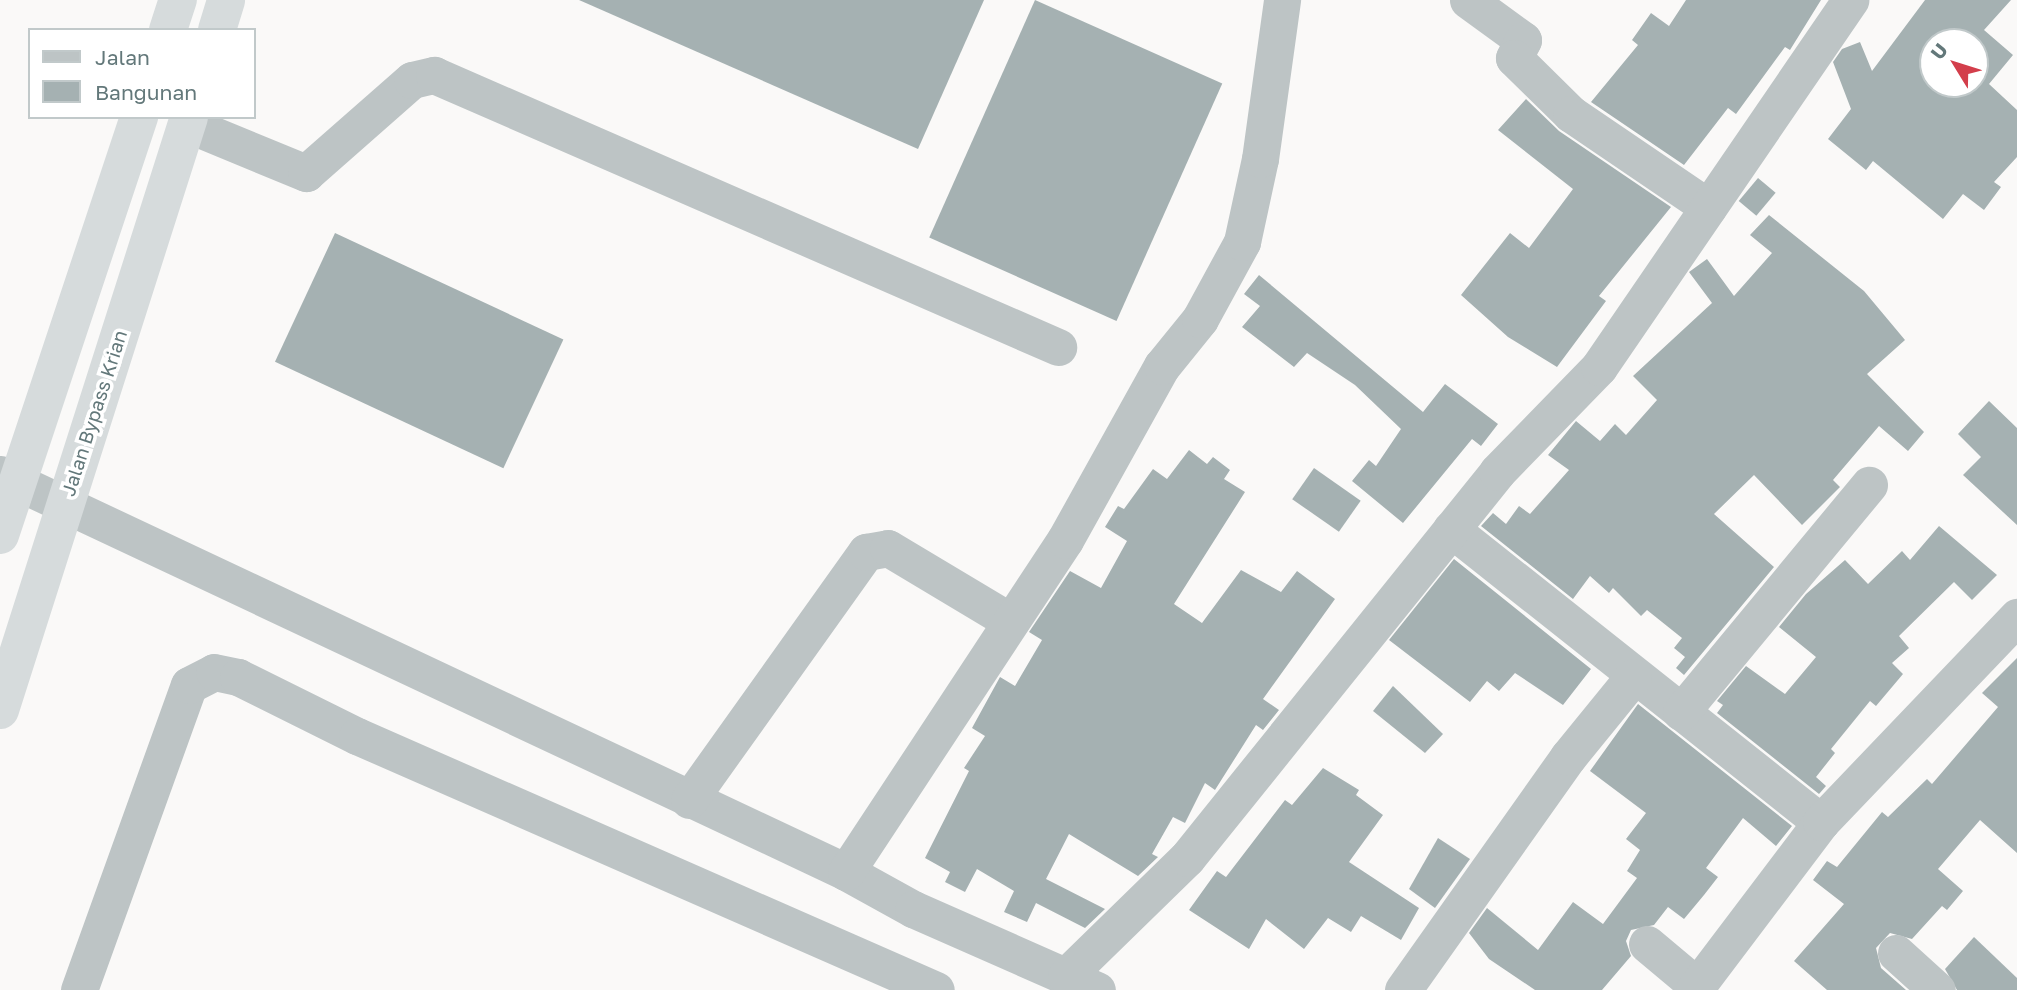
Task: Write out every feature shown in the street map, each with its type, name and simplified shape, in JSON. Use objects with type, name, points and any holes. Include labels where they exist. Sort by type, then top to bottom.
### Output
[{"type":"highway","points":[[169,28],[178,0]]},
{"type":"highway","points":[[218,28],[226,0]]},
{"type":"highway","points":[[0,535],[9,478],[138,119]]},
{"type":"highway","name":"Jalan Bypass Krian","points":[[0,710],[188,120]]},
{"type":"street","points":[[846,872],[1065,540],[1162,366],[1200,319],[1242,242],[1260,159],[1282,0]]},
{"type":"street","points":[[1468,0],[1523,40],[1514,58],[1571,114],[1708,207]]},
{"type":"street","points":[[9,478],[846,872],[914,909],[1082,983],[1186,859],[1451,529],[1599,367],[1850,0]]},
{"type":"street","points":[[188,120],[306,173],[412,80],[433,75],[1058,347]]},
{"type":"street","points":[[1681,712],[1869,485]]},
{"type":"street","points":[[1451,529],[1633,677],[1821,822]]},
{"type":"street","points":[[689,800],[858,558],[875,547],[888,548],[1010,621]]},
{"type":"street","points":[[1647,944],[1696,988],[1821,822],[2017,617]]},
{"type":"street","points":[[79,990],[189,685],[214,671],[238,677],[357,736],[936,990]]},
{"type":"street","points":[[1403,990],[1568,757],[1633,677]]},
{"type":"street","points":[[1896,953],[1937,990]]},
{"type":"building","points":[[579,0],[984,0],[918,149]]},
{"type":"building","points":[[1035,0],[1222,83],[1117,321],[929,238]]},
{"type":"building","points":[[1686,0],[1821,0],[1790,50],[1785,47],[1736,114],[1728,108],[1684,165],[1591,102],[1638,45],[1632,40],[1651,13],[1669,26]]},
{"type":"building","points":[[1925,0],[2011,0],[1986,28],[1919,28],[1919,98],[1989,98],[1989,84],[2017,110],[2017,157],[1994,182],[2001,187],[1984,210],[1963,194],[1943,219],[1873,161],[1866,170],[1828,139],[1851,109],[1833,62],[1842,49],[1860,42],[1872,71]]},
{"type":"building","points":[[1989,34],[2013,55],[1989,84]]},
{"type":"building","points":[[1526,99],[1559,131],[1671,207],[1599,296],[1606,301],[1557,367],[1508,337],[1461,295],[1510,233],[1529,248],[1573,189],[1498,130]]},
{"type":"building","points":[[1758,178],[1776,193],[1756,216],[1739,201]]},
{"type":"building","points":[[1769,215],[1864,291],[1905,340],[1867,374],[1924,432],[1908,451],[1879,426],[1833,480],[1840,487],[1802,525],[1754,475],[1714,514],[1774,567],[1684,675],[1676,668],[1685,657],[1674,648],[1682,638],[1647,610],[1641,616],[1613,588],[1609,593],[1590,576],[1573,599],[1481,526],[1493,513],[1506,524],[1519,506],[1530,514],[1569,470],[1548,455],[1576,421],[1600,441],[1615,424],[1626,435],[1657,400],[1633,376],[1712,303],[1689,272],[1707,259],[1734,296],[1772,253],[1750,235]]},
{"type":"building","points":[[335,233],[563,339],[503,468],[275,362]]},
{"type":"building","points":[[1259,275],[1423,412],[1445,384],[1498,424],[1481,446],[1472,439],[1403,523],[1352,481],[1369,460],[1376,466],[1401,429],[1355,385],[1307,353],[1294,367],[1242,327],[1260,306],[1244,294]]},
{"type":"building","points":[[1989,401],[2017,428],[2017,525],[1963,475],[1981,457],[1958,434]]},
{"type":"building","points":[[1189,450],[1207,464],[1213,457],[1230,470],[1224,479],[1245,492],[1174,604],[1202,623],[1241,570],[1281,592],[1297,571],[1335,599],[1263,699],[1279,710],[1263,730],[1256,725],[1215,790],[1205,783],[1185,823],[1173,817],[1152,854],[1158,857],[1138,876],[1069,834],[1046,879],[1105,909],[1085,928],[1036,903],[1027,922],[1004,912],[1014,891],[977,869],[965,892],[945,882],[950,872],[925,858],[969,771],[964,768],[985,736],[972,728],[1000,677],[1015,686],[1042,640],[1029,632],[1070,571],[1101,588],[1127,541],[1105,527],[1118,506],[1124,509],[1153,469],[1167,479]]},
{"type":"building","points":[[1314,468],[1361,501],[1339,532],[1292,499]]},
{"type":"building","points":[[1939,526],[1997,575],[1972,600],[1954,582],[1899,636],[1909,648],[1892,663],[1903,674],[1876,706],[1870,701],[1831,749],[1835,753],[1816,777],[1826,786],[1819,794],[1717,713],[1723,705],[1717,701],[1746,666],[1785,694],[1816,657],[1779,627],[1806,594],[1845,560],[1868,584],[1902,551],[1910,560]]},
{"type":"building","points":[[1454,559],[1591,669],[1563,705],[1515,673],[1499,691],[1487,681],[1470,702],[1389,640]]},
{"type":"building","points":[[2017,658],[2017,853],[1980,820],[1938,869],[1963,891],[1947,910],[1942,906],[1912,939],[1890,933],[1876,948],[1881,968],[1906,990],[1827,990],[1794,961],[1844,904],[1813,880],[1827,861],[1837,867],[1882,812],[1888,817],[1927,779],[1932,784],[1998,707],[1982,693]]},
{"type":"building","points":[[1393,686],[1443,734],[1425,753],[1373,711]]},
{"type":"building","points":[[1638,704],[1792,826],[1776,846],[1743,818],[1706,868],[1718,877],[1704,895],[1684,919],[1668,907],[1654,925],[1631,930],[1626,941],[1631,956],[1602,990],[1535,990],[1489,959],[1469,933],[1487,908],[1538,950],[1573,902],[1603,924],[1637,878],[1627,871],[1640,850],[1626,839],[1646,813],[1590,771]]},
{"type":"building","points":[[1323,768],[1359,790],[1356,795],[1383,815],[1349,862],[1419,908],[1401,940],[1361,916],[1351,932],[1328,918],[1304,949],[1266,919],[1249,949],[1189,910],[1217,871],[1226,877],[1285,800],[1292,805]]},
{"type":"building","points":[[1438,838],[1470,859],[1435,908],[1409,889]]},
{"type":"building","points":[[1974,937],[2017,978],[2017,990],[1957,990],[1945,969]]}]
